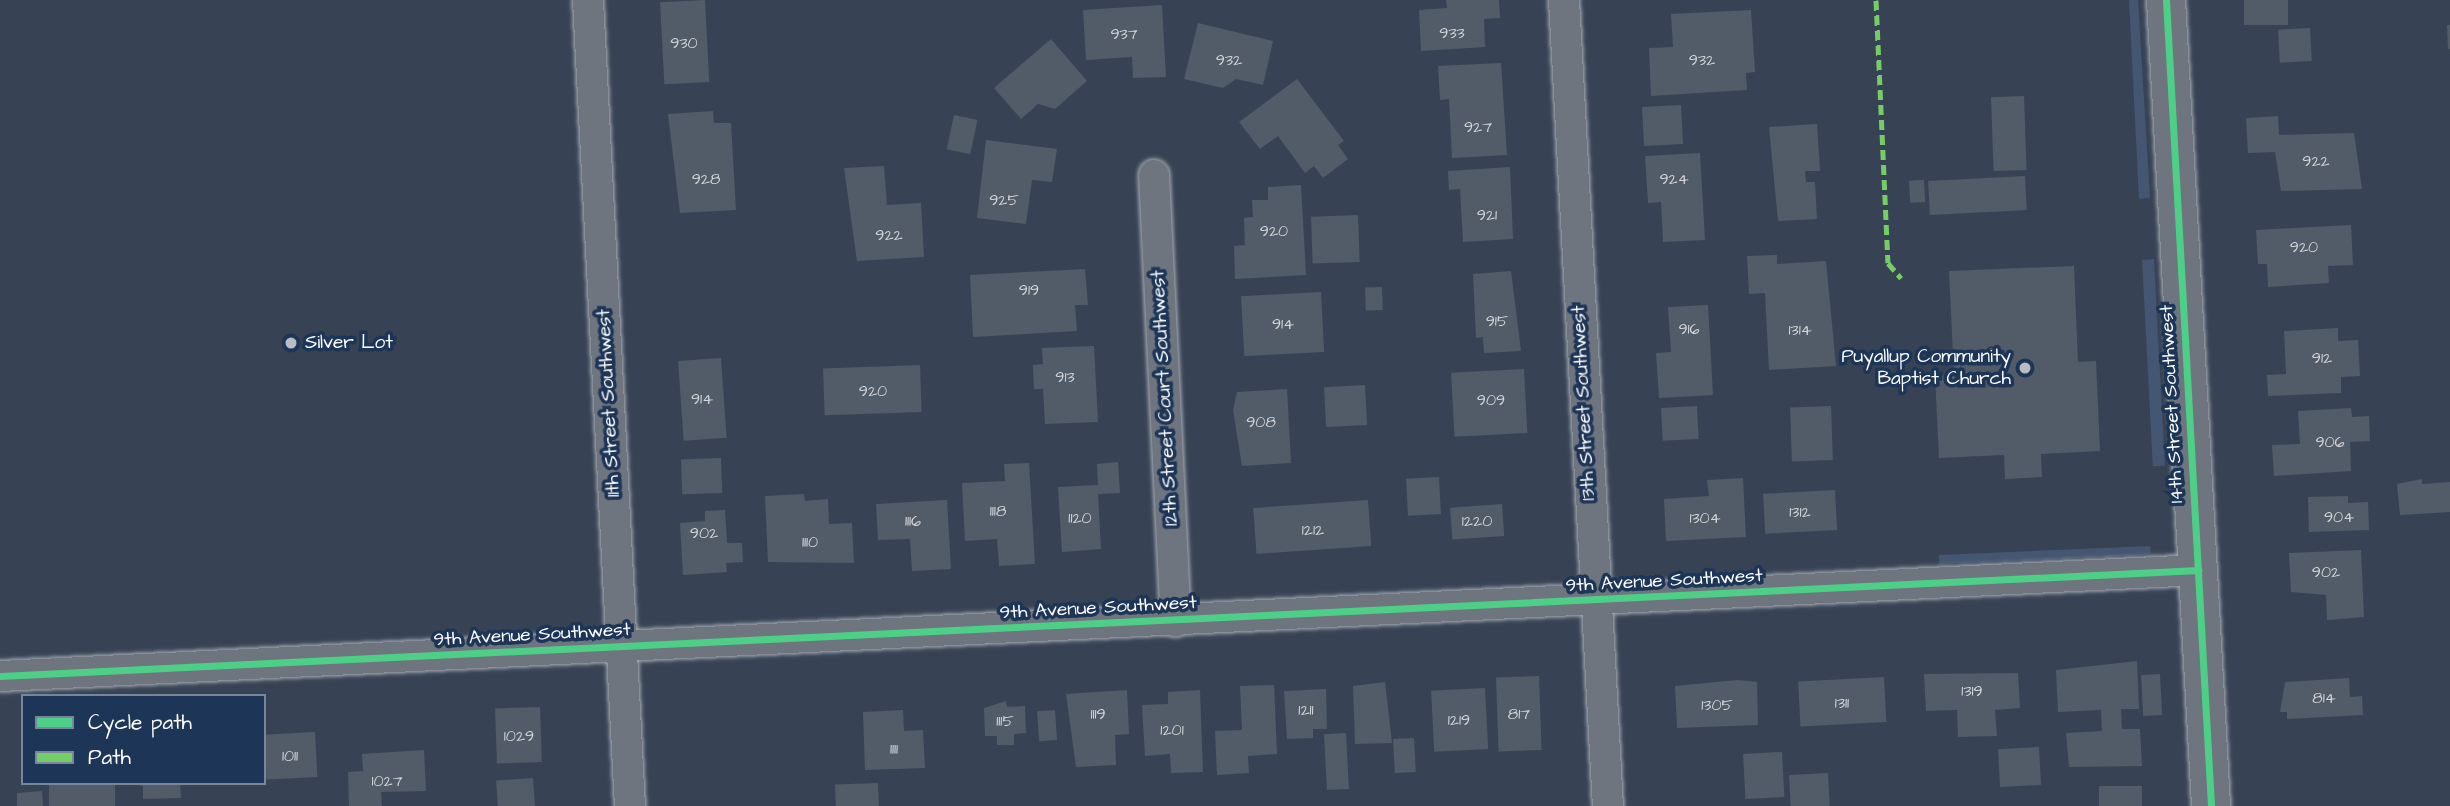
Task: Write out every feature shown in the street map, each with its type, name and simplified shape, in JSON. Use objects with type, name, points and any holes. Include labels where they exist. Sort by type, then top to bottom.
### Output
[{"type":"street","name":"11th Street Southwest","points":[[588,0],[630,806]]},
{"type":"street","name":"13th Street Southwest","points":[[1564,0],[1594,601],[1608,806]]},
{"type":"street","name":"14th Street Southwest","points":[[2166,0],[2211,806]]},
{"type":"street","name":"12th Street Court Southwest","points":[[1154,175],[1176,621]]},
{"type":"street","name":"9th Avenue Southwest","points":[[0,676],[2197,570]]},
{"type":"shaded area","points":[[2129,0],[2138,0],[2150,198],[2139,199]]},
{"type":"shaded area","points":[[2154,259],[2165,466],[2153,466],[2142,260]]},
{"type":"shaded area","points":[[2150,546],[2151,553],[2142,555],[1939,564],[1939,555]]},
{"type":"building","points":[[705,0],[709,82],[664,84],[660,2]]},
{"type":"building","points":[[1446,0],[1499,0],[1500,18],[1484,19],[1485,47],[1421,51],[1419,10],[1447,8]]},
{"type":"building","points":[[2244,0],[2288,0],[2288,25],[2244,25]]},
{"type":"building","points":[[1162,5],[1166,77],[1133,78],[1132,57],[1086,60],[1083,10]]},
{"type":"building","points":[[1751,10],[1755,72],[1746,73],[1747,90],[1651,96],[1649,48],[1673,47],[1671,14]]},
{"type":"building","points":[[1198,23],[1273,41],[1263,85],[1236,79],[1223,88],[1184,79]]},
{"type":"building","points":[[2447,25],[2450,25],[2450,49],[2448,49]]},
{"type":"building","points":[[2310,28],[2312,61],[2280,63],[2278,30]]},
{"type":"building","points":[[1051,39],[1087,81],[1055,109],[1038,104],[1021,119],[994,88]]},
{"type":"building","points":[[1501,63],[1507,155],[1452,158],[1449,99],[1440,100],[1438,66]]},
{"type":"building","points":[[1297,79],[1344,141],[1338,145],[1348,159],[1323,178],[1314,166],[1305,173],[1278,136],[1260,149],[1239,122]]},
{"type":"building","points":[[2024,96],[2027,170],[1994,171],[1991,97]]},
{"type":"building","points":[[1681,105],[1683,144],[1644,146],[1642,107]]},
{"type":"building","points":[[713,111],[714,123],[731,123],[736,210],[680,213],[668,114]]},
{"type":"building","points":[[954,115],[977,120],[970,154],[947,149]]},
{"type":"building","points":[[2278,116],[2279,135],[2354,133],[2362,189],[2281,191],[2275,152],[2248,153],[2246,118]]},
{"type":"building","points":[[1817,124],[1820,171],[1805,171],[1806,182],[1815,182],[1817,219],[1778,221],[1769,127]]},
{"type":"building","points":[[986,140],[1057,149],[1052,182],[1032,180],[1026,224],[977,218]]},
{"type":"building","points":[[1700,153],[1705,240],[1663,242],[1661,202],[1648,203],[1645,156]]},
{"type":"building","points":[[884,166],[887,205],[921,203],[924,257],[857,261],[844,168]]},
{"type":"building","points":[[1510,167],[1513,239],[1463,242],[1460,189],[1449,190],[1448,171]]},
{"type":"building","points":[[2025,176],[2027,210],[1930,215],[1928,181]]},
{"type":"building","points":[[1924,180],[1925,202],[1910,203],[1909,181]]},
{"type":"building","points":[[1301,185],[1306,275],[1235,279],[1234,246],[1245,245],[1244,218],[1253,217],[1252,200],[1268,200],[1268,187]]},
{"type":"building","points":[[1358,215],[1360,262],[1313,264],[1311,217]]},
{"type":"building","points":[[2351,225],[2353,265],[2328,266],[2329,283],[2268,287],[2267,264],[2258,264],[2256,230]]},
{"type":"building","points":[[1777,255],[1777,264],[1826,261],[1836,366],[1769,370],[1765,293],[1749,294],[1747,256]]},
{"type":"building","name":"Puyallup Community Baptist Church","points":[[2074,266],[2078,362],[2096,361],[2100,451],[2041,454],[2042,477],[2005,479],[2004,455],[1939,458],[1935,376],[1954,375],[1949,271]]},
{"type":"building","points":[[1085,269],[1088,305],[1075,305],[1077,331],[973,337],[970,275]]},
{"type":"building","points":[[1511,271],[1521,351],[1484,353],[1483,337],[1476,338],[1473,274]]},
{"type":"building","points":[[1382,287],[1383,310],[1366,311],[1365,288]]},
{"type":"building","points":[[1321,292],[1324,352],[1244,356],[1241,296]]},
{"type":"building","points":[[1708,305],[1713,395],[1659,398],[1656,353],[1671,352],[1668,307]]},
{"type":"building","points":[[2338,328],[2338,341],[2358,340],[2360,376],[2341,377],[2341,393],[2268,396],[2267,375],[2286,374],[2284,331]]},
{"type":"building","points":[[1094,346],[1098,422],[1045,424],[1043,389],[1034,389],[1033,365],[1043,364],[1042,348]]},
{"type":"building","points":[[721,358],[727,438],[684,441],[678,361]]},
{"type":"building","points":[[920,365],[922,412],[825,415],[823,368]]},
{"type":"building","points":[[1524,369],[1527,433],[1454,437],[1451,373]]},
{"type":"building","points":[[1365,385],[1367,425],[1326,427],[1324,387]]},
{"type":"building","points":[[1287,389],[1291,463],[1242,466],[1233,410],[1237,392]]},
{"type":"building","points":[[1697,406],[1699,439],[1663,441],[1661,408]]},
{"type":"building","points":[[1831,406],[1833,460],[1792,461],[1790,407]]},
{"type":"building","points":[[2351,408],[2352,417],[2369,416],[2370,441],[2350,442],[2351,471],[2274,476],[2272,445],[2300,444],[2298,411]]},
{"type":"building","points":[[721,458],[722,493],[682,494],[681,459]]},
{"type":"building","points":[[1118,462],[1120,493],[1098,494],[1101,549],[1062,552],[1058,487],[1098,485],[1097,464]]},
{"type":"building","points":[[1029,463],[1035,564],[999,566],[997,539],[965,541],[962,483],[1005,481],[1004,464]]},
{"type":"building","points":[[1439,477],[1441,514],[1408,516],[1406,479]]},
{"type":"building","points":[[1743,478],[1746,537],[1666,541],[1664,499],[1709,496],[1707,480]]},
{"type":"building","points":[[2422,479],[2422,484],[2450,482],[2450,512],[2400,515],[2397,484]]},
{"type":"building","points":[[1835,490],[1837,530],[1765,534],[1763,494]]},
{"type":"building","points":[[804,494],[805,501],[828,499],[829,524],[852,523],[854,563],[768,562],[765,496]]},
{"type":"building","points":[[2348,496],[2348,503],[2368,502],[2369,530],[2309,532],[2308,497]]},
{"type":"building","points":[[947,500],[951,569],[912,571],[910,539],[878,540],[876,504]]},
{"type":"building","points":[[1368,500],[1371,546],[1256,554],[1253,508]]},
{"type":"building","points":[[1502,504],[1504,536],[1452,540],[1450,508]]},
{"type":"building","points":[[725,510],[727,543],[742,543],[743,562],[726,563],[727,572],[683,575],[680,523],[705,521],[705,511]]},
{"type":"building","points":[[2361,550],[2364,617],[2327,620],[2326,595],[2291,592],[2289,553]]},
{"type":"building","points":[[2137,661],[2139,709],[2121,709],[2122,729],[2140,729],[2142,766],[2069,767],[2066,733],[2102,731],[2101,710],[2058,712],[2056,670]]},
{"type":"building","points":[[2018,673],[2020,708],[1995,710],[1997,736],[1958,737],[1957,710],[1926,711],[1924,674]]},
{"type":"building","points":[[2160,674],[2162,715],[2143,716],[2141,675]]},
{"type":"building","points":[[1539,676],[1542,750],[1499,751],[1496,678]]},
{"type":"building","points":[[1884,677],[1886,722],[1800,726],[1798,682]]},
{"type":"building","points":[[2349,678],[2350,697],[2362,696],[2363,715],[2287,719],[2287,712],[2280,712],[2285,682]]},
{"type":"building","points":[[1738,680],[1757,682],[1758,725],[1677,728],[1675,686]]},
{"type":"building","points":[[1385,682],[1392,743],[1355,744],[1353,686]]},
{"type":"building","points":[[1274,685],[1277,754],[1248,756],[1249,773],[1217,775],[1215,731],[1242,730],[1240,686]]},
{"type":"building","points":[[1485,688],[1488,749],[1434,752],[1431,691]]},
{"type":"building","points":[[1326,689],[1327,729],[1313,729],[1313,738],[1287,739],[1284,691]]},
{"type":"building","points":[[1127,690],[1129,734],[1115,735],[1116,765],[1076,767],[1066,694]]},
{"type":"building","points":[[1200,690],[1203,772],[1171,773],[1170,754],[1145,756],[1142,705],[1168,704],[1168,692]]},
{"type":"building","points":[[1006,701],[1007,707],[1025,706],[1026,733],[1014,734],[1014,745],[997,745],[997,736],[985,736],[984,708]]},
{"type":"building","points":[[540,707],[542,762],[497,764],[495,709]]},
{"type":"building","points":[[903,710],[904,731],[923,730],[925,768],[865,770],[863,712]]},
{"type":"building","points":[[1055,710],[1057,740],[1039,741],[1037,711]]},
{"type":"building","points":[[315,732],[317,777],[266,780],[266,735]]},
{"type":"building","points":[[1346,733],[1349,789],[1327,790],[1324,734]]},
{"type":"building","points":[[1414,738],[1416,772],[1395,773],[1393,739]]},
{"type":"building","points":[[2039,747],[2041,785],[2000,787],[1998,749]]},
{"type":"building","points":[[424,750],[426,791],[381,792],[382,806],[349,806],[348,772],[363,771],[362,754]]},
{"type":"building","points":[[1782,752],[1784,797],[1745,799],[1743,754]]},
{"type":"building","points":[[1828,773],[1830,806],[1791,806],[1789,775]]},
{"type":"building","points":[[533,778],[535,806],[498,806],[496,781]]},
{"type":"building","points":[[878,783],[879,806],[836,806],[835,785]]},
{"type":"building","points":[[49,785],[115,785],[115,806],[49,806]]},
{"type":"building","points":[[138,785],[180,785],[181,798],[143,799],[143,786]]},
{"type":"building","points":[[2099,786],[2142,786],[2142,806],[2099,806]]},
{"type":"building","points":[[42,791],[43,806],[17,806],[17,793]]},
{"type":"marked path","points":[[1876,0],[1888,263],[1901,278]]},
{"type":"cycle path","points":[[2166,0],[2211,806]]},
{"type":"cycle path","points":[[0,676],[2198,570]]},
{"type":"place","name":"Silver Lot","points":[[291,343]]},
{"type":"place","name":"Puyallup Community Baptist Church","points":[[2025,368]]}]
